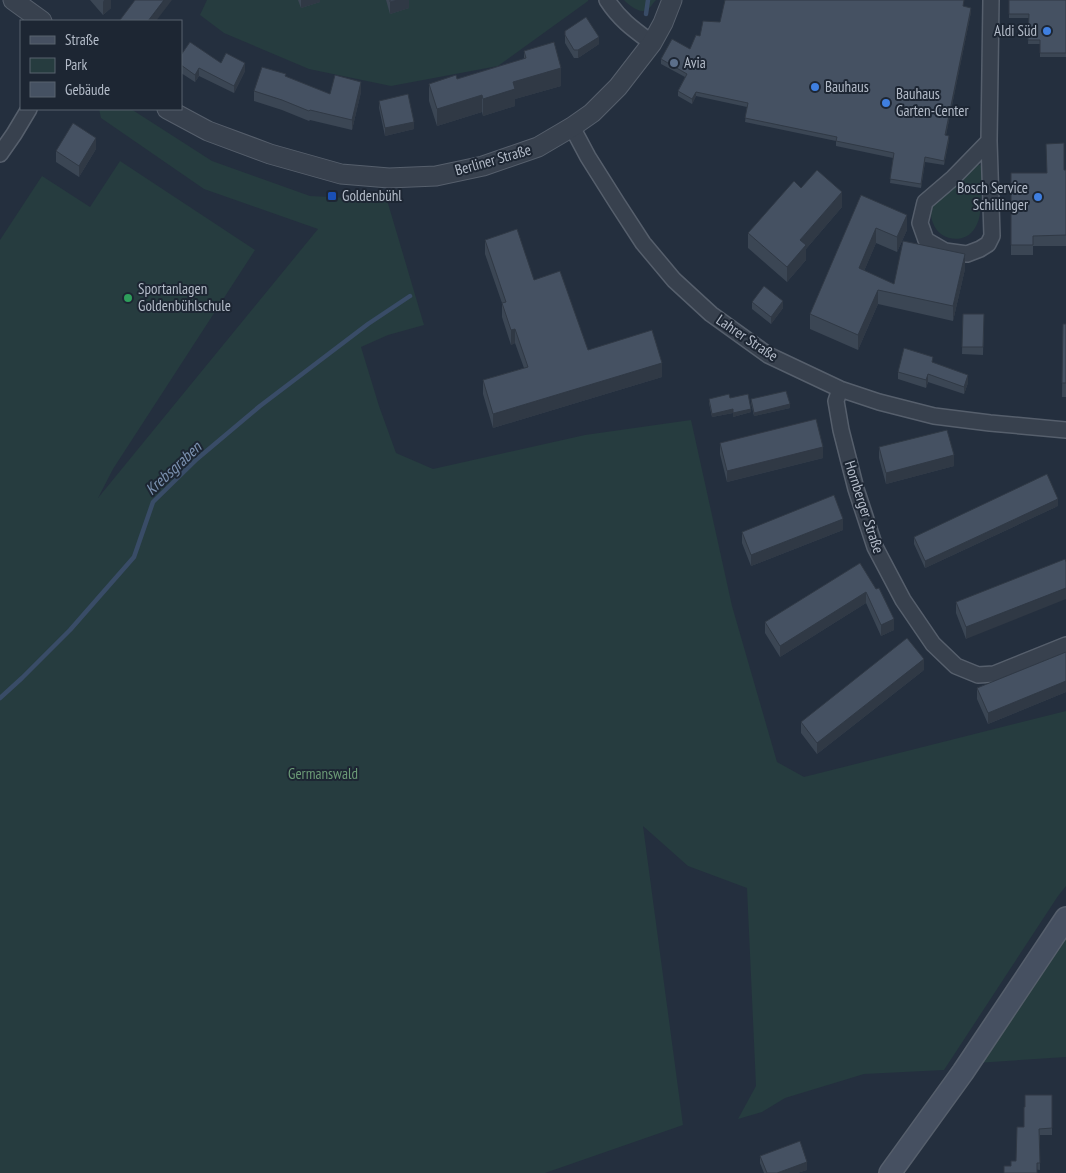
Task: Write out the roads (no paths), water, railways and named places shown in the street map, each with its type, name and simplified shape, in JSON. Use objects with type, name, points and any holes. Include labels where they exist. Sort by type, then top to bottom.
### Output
[{"type":"main road","points":[[890,1173],[964,1072],[1066,918]]},
{"type":"street","points":[[13,0],[41,20]]},
{"type":"street","points":[[607,0],[616,13],[629,26],[652,43]]},
{"type":"street","name":"Berliner Straße","points":[[169,110],[208,131],[270,154],[341,174],[389,178],[436,176],[484,166],[538,147],[592,113],[618,87],[652,43],[663,23],[672,0]]},
{"type":"street","points":[[989,141],[953,178],[925,202],[920,223],[926,240],[945,251],[967,254],[988,244],[992,236],[989,141],[991,0]]},
{"type":"street","points":[[0,154],[28,110]]},
{"type":"street","name":"Lahrer Straße","points":[[572,127],[617,204],[643,242],[674,280],[711,314],[768,355],[840,388],[879,402],[934,416],[1066,430]]},
{"type":"street","name":"Hornberger Straße","points":[[840,388],[836,401],[841,430],[856,489],[874,547],[903,600],[933,644],[956,666],[978,675],[994,674],[1066,645]]},
{"type":"waterway","name":"Krebsgraben","points":[[646,14],[648,0]]},
{"type":"waterway","name":"Krebsgraben","points":[[0,698],[70,630],[134,557],[153,502],[197,459],[260,406],[368,324],[410,296]]},
{"type":"place","name":"Aldi Süd","points":[[1047,31]]},
{"type":"place","name":"Avia","points":[[674,63]]},
{"type":"place","name":"Bauhaus","points":[[815,87]]},
{"type":"place","name":"Bauhaus Garten-Center","points":[[886,103]]},
{"type":"place","name":"Goldenbühl","points":[[332,196]]},
{"type":"place","name":"Bosch Service Schillinger","points":[[1038,197]]},
{"type":"place","name":"Sportanlagen Goldenbühlschule","points":[[128,298]]},
{"type":"park label","name":"Germanswald","points":[[323,774]]}]
